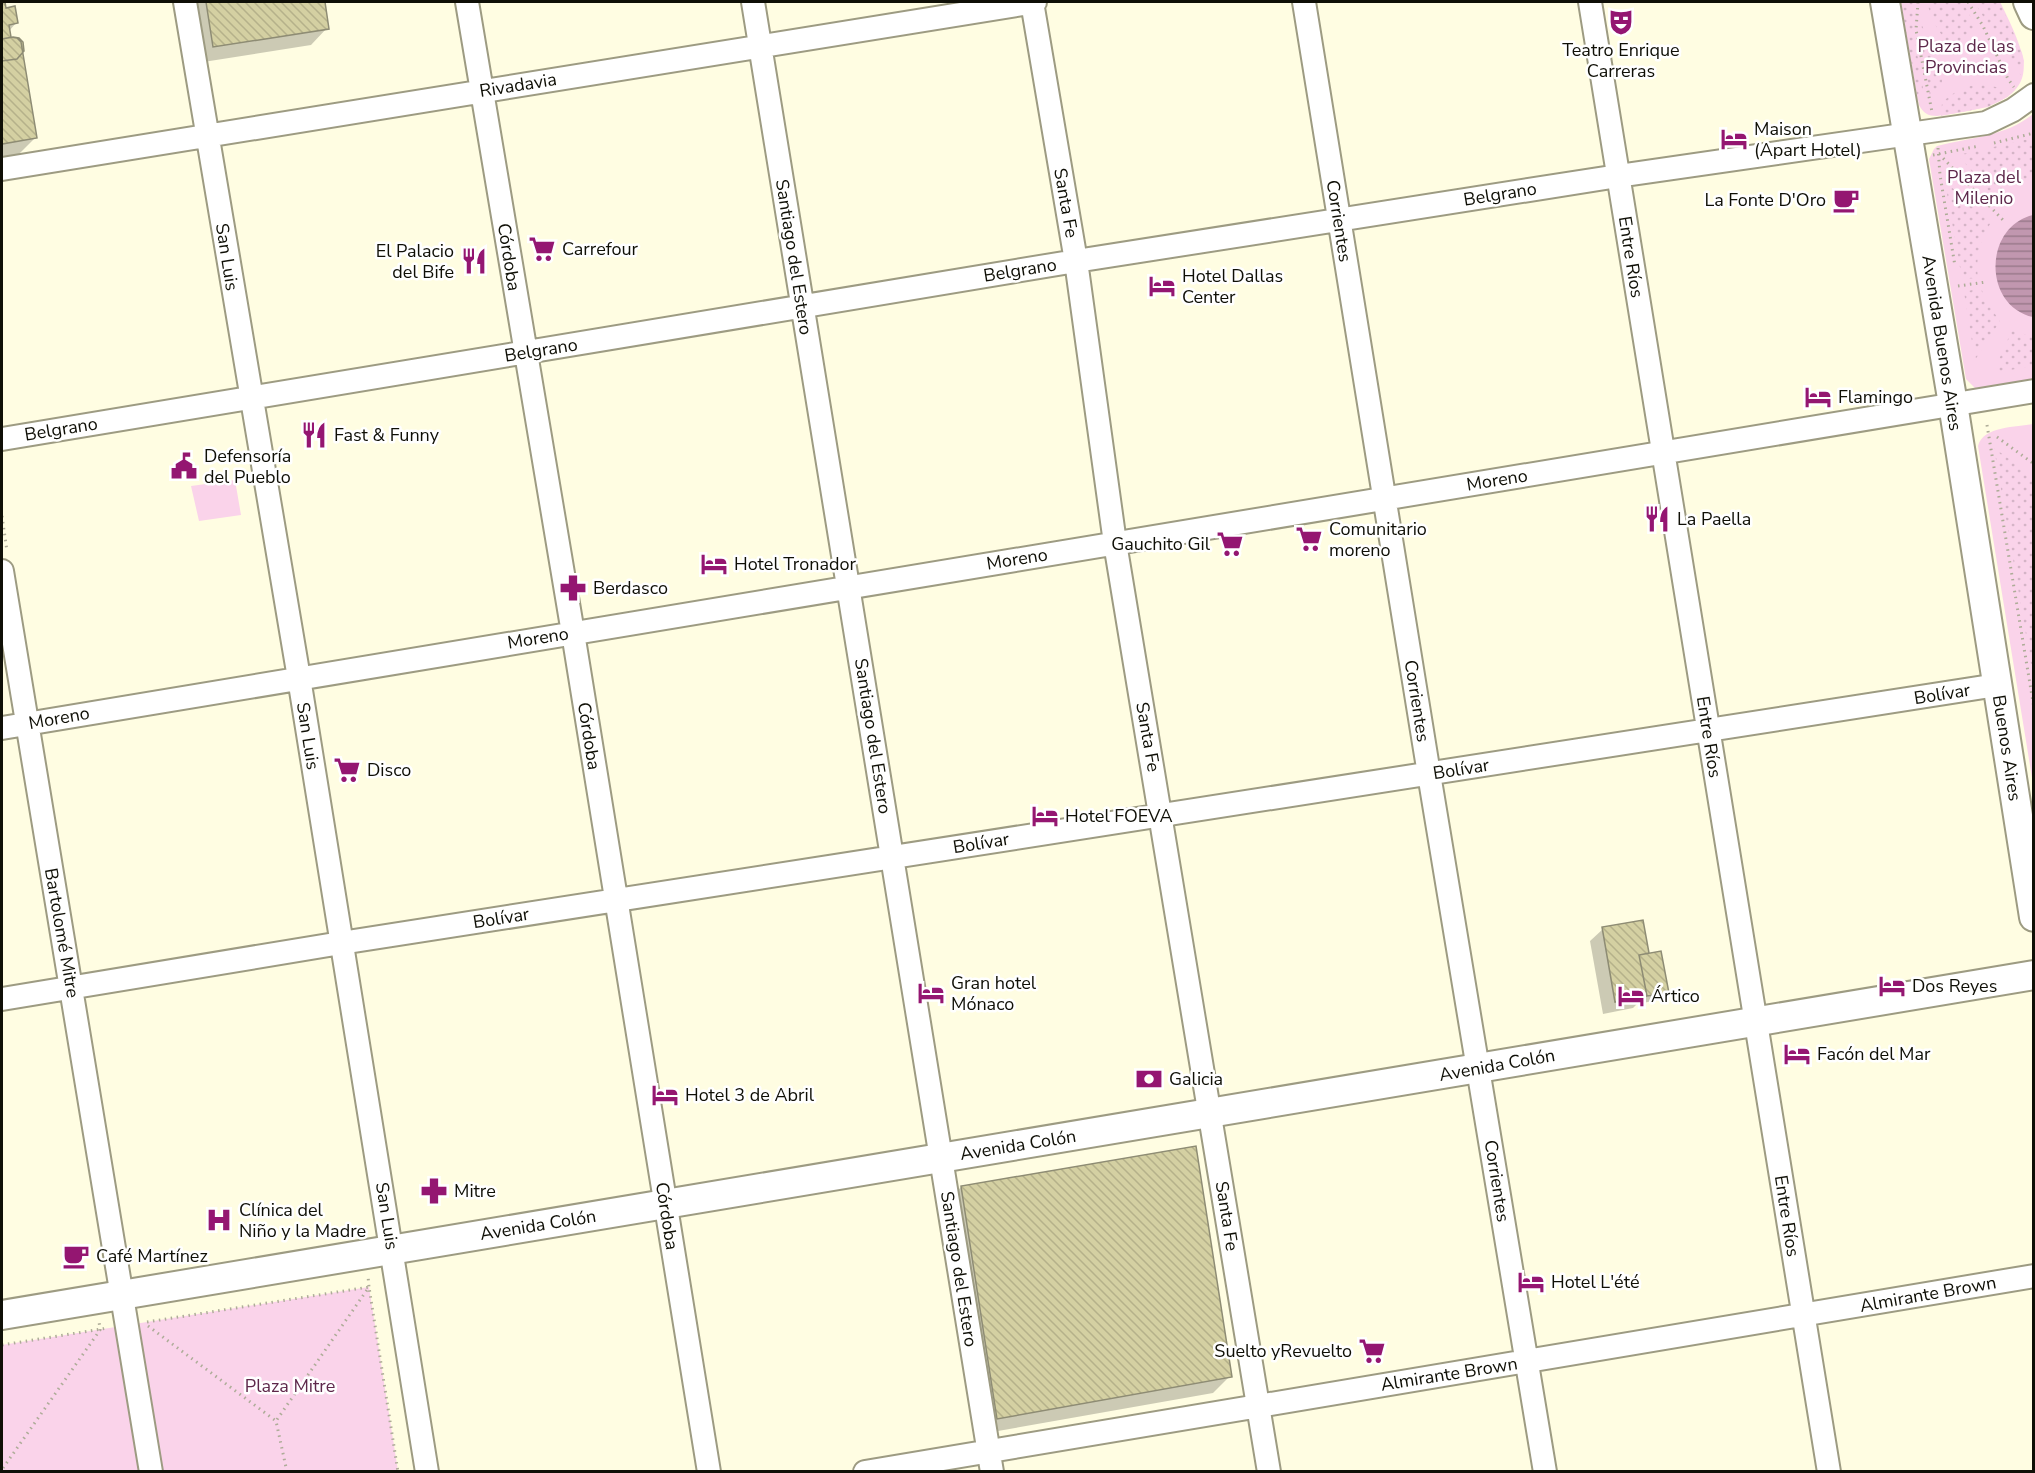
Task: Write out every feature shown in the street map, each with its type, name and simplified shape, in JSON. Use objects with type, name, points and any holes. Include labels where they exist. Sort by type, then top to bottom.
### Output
[{"type":"main road","name":"Avenida Buenos Aires","points":[[1885,2],[1953,404],[1997,685]]},
{"type":"main road","points":[[2028,2],[2034,15]]},
{"type":"main road","name":"Buenos Aires","points":[[1997,685],[2034,917]]},
{"type":"main road","name":"Avenida Colón","points":[[2,1315],[2034,975]]},
{"type":"street","name":"San Luis","points":[[185,2],[299,678],[427,1472]]},
{"type":"street","name":"Córdoba","points":[[467,2],[573,633],[709,1472]]},
{"type":"street","name":"Santiago del Estero","points":[[753,2],[990,1461]]},
{"type":"street","name":"Rivadavia","points":[[2,169],[1033,2]]},
{"type":"street","name":"Santa Fe","points":[[1033,2],[1076,261],[1115,543],[1269,1472]]},
{"type":"street","name":"Corrientes","points":[[1304,2],[1545,1472]]},
{"type":"street","name":"Entre Ríos","points":[[1590,2],[1829,1472]]},
{"type":"street","name":"Belgrano","points":[[2,439],[1076,261],[1618,176],[1986,123],[2013,111],[2025,92]]},
{"type":"street","name":"Moreno","points":[[2,728],[2034,391]]},
{"type":"street","name":"Bartolomé Mitre","points":[[2,571],[151,1472]]},
{"type":"street","name":"Bolívar","points":[[2,999],[341,943],[1997,685]]},
{"type":"street","name":"Almirante Brown","points":[[865,1472],[990,1461],[1258,1406],[2034,1276]]},
{"type":"path","points":[[1918,2],[1916,30],[1933,117]]},
{"type":"path","points":[[1968,2],[1983,26],[2008,79],[2025,92]]},
{"type":"path","points":[[1938,146],[1940,175],[1956,275]]},
{"type":"path","points":[[1939,154],[2003,220]]},
{"type":"path","points":[[1958,286],[1986,282]]},
{"type":"path","points":[[1987,425],[2034,708]]},
{"type":"path","points":[[1996,437],[2034,464]]},
{"type":"path","points":[[276,1421],[369,1287]]},
{"type":"path","points":[[287,1472],[276,1421],[143,1323],[369,1287]]},
{"type":"path","points":[[369,1287],[398,1472]]},
{"type":"path","points":[[2,1345],[128,1325]]},
{"type":"path","points":[[7,1472],[2,1468],[100,1330]]},
{"type":"green space","name":"Plaza de las Provincias","points":[[1901,2],[2000,2],[2022,54],[2023,71],[2019,85],[2010,95],[1982,107],[1937,116],[1926,113],[1919,105]]},
{"type":"green space","points":[[1901,2],[1914,2],[1913,30],[1924,94],[1918,101]]},
{"type":"green space","points":[[1927,2],[1962,2],[1972,19],[1971,35],[1958,43],[1945,40],[1932,20]]},
{"type":"green space","points":[[1974,2],[2000,2],[2022,53],[2024,61],[2022,77]]},
{"type":"green space","points":[[1921,23],[1942,72],[1942,85],[1930,96],[1919,32]]},
{"type":"green space","points":[[1978,84],[1996,87],[2009,96],[1988,107],[1941,116],[1942,103],[1946,99],[1958,91]]},
{"type":"green space","name":"Plaza del Milenio","points":[[2033,114],[2033,379],[1975,388],[1966,379],[1929,159],[1937,146],[1999,132],[2022,122]]},
{"type":"green space","points":[[2033,138],[2033,169],[2029,179],[2009,186],[1994,197],[1958,155]]},
{"type":"green space","points":[[1945,182],[1992,221],[1980,248],[1977,263],[1978,278],[1962,279]]},
{"type":"green space","points":[[1981,288],[1987,303],[2000,321],[1975,360],[1964,292]]},
{"type":"green space","points":[[2012,330],[2033,337],[2033,366],[1993,373]]},
{"type":"green space","points":[[2033,424],[2033,784],[1978,446],[1981,439],[1993,431]]},
{"type":"green space","points":[[1994,448],[2033,476],[2033,663],[2031,664]]},
{"type":"green space","points":[[235,480],[241,515],[199,521],[191,486]]},
{"type":"green space","name":"Plaza Mitre","points":[[369,1287],[398,1471],[2,1472],[2,1345]]},
{"type":"shaded area","points":[[2034,215],[2033,317],[2017,310],[2005,298],[1998,283],[1996,266],[1998,250],[2005,234],[2017,222]]},
{"type":"building","points":[[2,2],[5,2],[6,8],[15,6],[18,23],[9,25],[11,37],[21,42],[37,138],[2,144]]},
{"type":"building","points":[[206,2],[325,2],[329,29],[213,47]]},
{"type":"building","points":[[13,37],[23,42],[24,51],[17,59],[2,61],[2,39]]},
{"type":"building","points":[[1643,920],[1649,953],[1639,955],[1647,996],[1615,1002],[1602,927]]},
{"type":"building","points":[[1661,951],[1669,993],[1647,996],[1639,955]]},
{"type":"building","points":[[1196,1146],[1232,1377],[997,1419],[961,1186]]},
{"type":"place","name":"Teatro Enrique Carreras","points":[[1621,22]]},
{"type":"place","name":"Maison (Apart Hotel)","points":[[1734,139]]},
{"type":"place","name":"La Fonte D'Oro","points":[[1846,200]]},
{"type":"place","name":"Carrefour","points":[[542,249]]},
{"type":"place","name":"El Palacio del Bife","points":[[474,261]]},
{"type":"place","name":"Hotel Dallas Center","points":[[1162,286]]},
{"type":"place","name":"Flamingo","points":[[1818,397]]},
{"type":"place","name":"Fast & Funny","points":[[314,435]]},
{"type":"place","name":"Defensoría del Pueblo","points":[[184,466]]},
{"type":"place","name":"La Paella","points":[[1657,519]]},
{"type":"place","name":"Comunitario moreno","points":[[1309,539]]},
{"type":"place","name":"Gauchito Gil","points":[[1230,544]]},
{"type":"place","name":"Hotel Tronador","points":[[714,564]]},
{"type":"place","name":"Berdasco","points":[[573,588]]},
{"type":"place","name":"Disco","points":[[347,770]]},
{"type":"place","name":"Hotel FOEVA","points":[[1045,816]]},
{"type":"place","name":"Dos Reyes","points":[[1892,986]]},
{"type":"place","name":"Gran hotel Mónaco","points":[[931,993]]},
{"type":"place","name":"Ártico","points":[[1631,996]]},
{"type":"place","name":"Facón del Mar","points":[[1797,1054]]},
{"type":"place","name":"Galicia","points":[[1149,1079]]},
{"type":"place","name":"Hotel 3 de Abril","points":[[665,1095]]},
{"type":"place","name":"Mitre","points":[[434,1191]]},
{"type":"place","name":"Clínica del Niño y la Madre","points":[[219,1220]]},
{"type":"place","name":"Café Martínez","points":[[76,1256]]},
{"type":"place","name":"Hotel L'été","points":[[1531,1282]]},
{"type":"place","name":"Suelto yRevuelto","points":[[1372,1351]]}]
